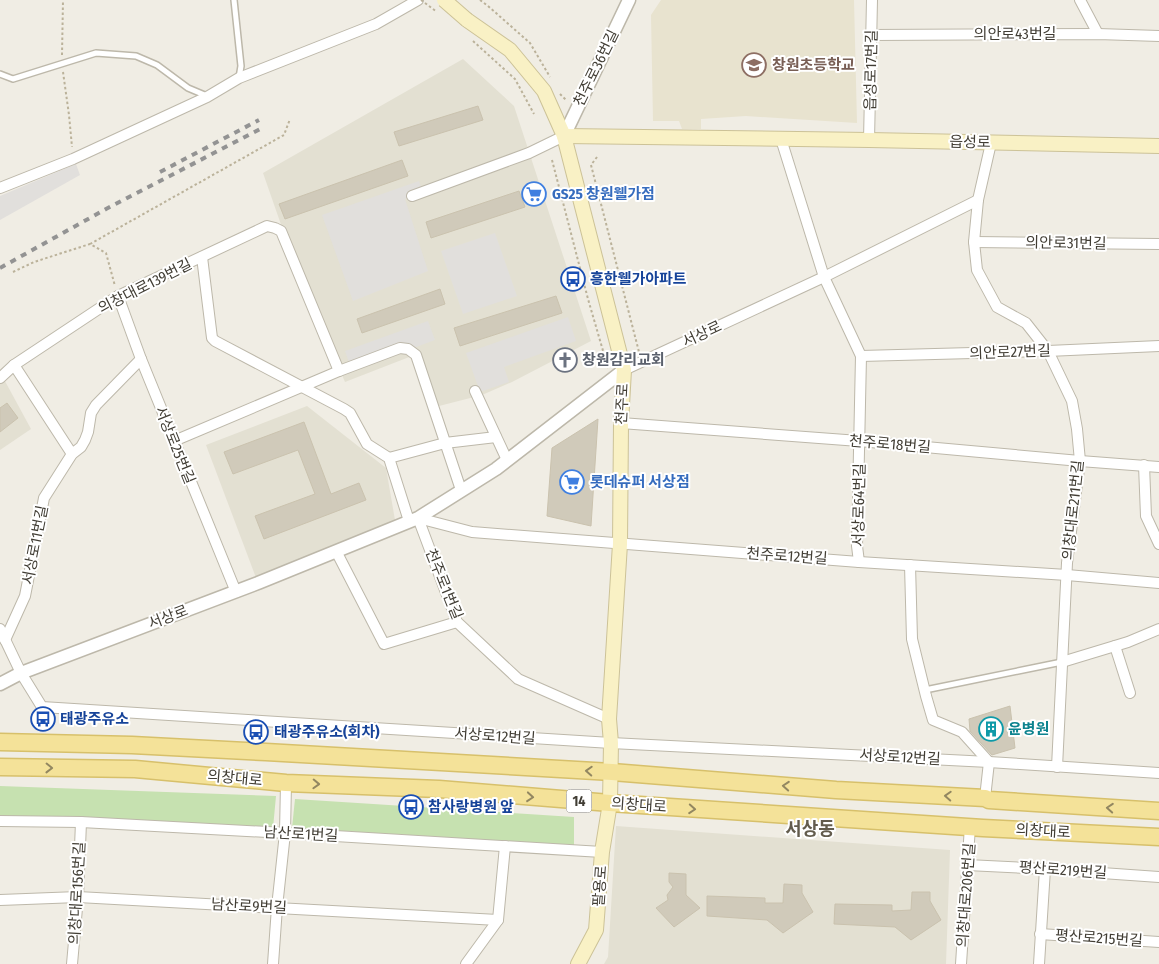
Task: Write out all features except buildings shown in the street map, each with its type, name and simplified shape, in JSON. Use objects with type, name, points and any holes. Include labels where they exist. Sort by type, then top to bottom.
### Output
[{"type":"main road","name":"천주로","points":[[444,0],[467,20],[510,50],[544,91],[564,136],[624,370],[621,423],[620,544],[609,719],[612,772],[610,803]]},
{"type":"main road","name":"읍성로","points":[[564,136],[1159,146]]},
{"type":"main road","name":"의창대로","points":[[0,742],[132,745],[612,772],[827,789],[1159,811]]},
{"type":"main road","name":"의창대로","points":[[0,767],[135,769],[286,783],[439,789],[610,803],[1159,837]]},
{"type":"main road","name":"팔용로","points":[[578,964],[596,930],[602,852],[610,803]]},
{"type":"street","points":[[0,188],[73,159],[207,96],[239,78],[376,24],[418,0]]},
{"type":"street","name":"천주로36번길","points":[[564,136],[629,0]]},
{"type":"street","name":"읍성로17번길","points":[[869,140],[872,0]]},
{"type":"street","points":[[1080,0],[1098,34]]},
{"type":"street","name":"의안로43번길","points":[[872,35],[1098,34],[1159,36]]},
{"type":"street","points":[[412,196],[529,153],[564,136]]},
{"type":"street","points":[[781,139],[824,277]]},
{"type":"street","name":"의창대로211번길","points":[[991,143],[978,200],[974,242],[977,270],[997,307],[1026,323],[1048,351],[1072,401],[1077,429],[1080,461],[1067,562],[1057,767]]},
{"type":"street","name":"서상로","points":[[0,684],[21,673],[236,592],[413,519],[496,469],[624,370],[824,277],[978,200]]},
{"type":"street","name":"의창대로139번길","points":[[0,378],[14,365],[118,296],[267,226],[282,231],[339,371]]},
{"type":"street","name":"의안로31번길","points":[[974,242],[1159,244]]},
{"type":"street","points":[[202,257],[212,338],[350,413],[367,444],[389,458],[446,443],[496,436]]},
{"type":"street","name":"서상로64번길","points":[[824,277],[861,356],[857,546],[859,562]]},
{"type":"street","name":"서상로25번길","points":[[118,296],[141,359],[236,592]]},
{"type":"street","name":"의안로27번길","points":[[861,356],[1159,346]]},
{"type":"street","points":[[174,441],[339,371],[400,348],[408,349],[416,355],[461,490]]},
{"type":"street","name":"서상로11번길","points":[[4,640],[25,596],[44,498],[72,454],[81,448],[88,432],[91,413],[96,405],[141,359]]},
{"type":"street","points":[[14,365],[72,454]]},
{"type":"street","points":[[475,390],[507,460]]},
{"type":"street","name":"천주로18번길","points":[[621,423],[1159,466]]},
{"type":"street","name":"천주로1번길","points":[[389,458],[457,622],[518,679],[609,719]]},
{"type":"street","points":[[1144,466],[1146,516],[1159,544]]},
{"type":"street","name":"천주로12번길","points":[[413,519],[472,532],[1159,583]]},
{"type":"street","points":[[336,551],[384,644],[457,622]]},
{"type":"street","points":[[910,565],[912,639],[933,720],[962,732],[989,762],[985,798]]},
{"type":"street","points":[[0,629],[21,673]]},
{"type":"street","points":[[1062,662],[1128,642],[1159,629]]},
{"type":"street","points":[[1115,646],[1130,693]]},
{"type":"street","name":"서상로12번길","points":[[21,673],[42,707],[611,743],[989,762],[1159,773]]},
{"type":"street","points":[[273,964],[285,833],[286,783]]},
{"type":"street","name":"남산로1번길","points":[[0,821],[81,822],[602,852]]},
{"type":"street","name":"의창대로156번길","points":[[72,964],[78,897],[81,822]]},
{"type":"street","name":"의창대로206번길","points":[[961,964],[970,826]]},
{"type":"street","points":[[466,964],[498,920],[505,846]]},
{"type":"street","name":"평산로219번길","points":[[967,865],[1159,877]]},
{"type":"street","points":[[1039,964],[1045,869]]},
{"type":"street","name":"남산로9번길","points":[[0,900],[78,897],[498,920]]},
{"type":"street","name":"평산로215번길","points":[[1040,934],[1159,942]]},
{"type":"lane","points":[[234,0],[241,66],[239,78]]},
{"type":"lane","points":[[0,74],[12,79],[96,53],[136,56],[157,65],[188,88],[207,96]]},
{"type":"lane","points":[[925,690],[1062,662]]},
{"type":"path","points":[[63,0],[62,64],[73,159]]},
{"type":"path","points":[[480,0],[530,44],[552,80]]},
{"type":"path","points":[[472,40],[515,78],[534,114]]},
{"type":"path","points":[[557,88],[561,96]]},
{"type":"path","points":[[12,272],[34,262],[90,244],[284,135],[290,119]]},
{"type":"path","points":[[597,157],[590,165],[641,362]]},
{"type":"path","points":[[552,160],[585,289],[612,379]]},
{"type":"path","points":[[90,244],[106,253],[118,296]]},
{"type":"shaded area","name":"창원초등학교","points":[[661,0],[854,0],[857,123],[746,116],[701,119],[701,129],[682,129],[679,121],[653,121],[651,15]]},
{"type":"shaded area","points":[[463,59],[514,106],[591,341],[512,382],[482,395],[439,406],[417,354],[345,382],[300,279],[263,173]]},
{"type":"shaded area","points":[[76,164],[80,175],[0,220],[0,196]]},
{"type":"shaded area","points":[[419,181],[423,193],[405,199],[428,271],[353,301],[322,215]]},
{"type":"shaded area","points":[[495,233],[517,296],[463,314],[441,251]]},
{"type":"shaded area","points":[[568,317],[576,341],[504,367],[509,382],[480,392],[466,353]]},
{"type":"shaded area","points":[[428,321],[435,340],[352,371],[345,351]]},
{"type":"shaded area","points":[[0,372],[31,429],[0,450]]},
{"type":"shaded area","points":[[307,406],[386,468],[396,526],[258,583],[206,445]]},
{"type":"shaded area","points":[[616,826],[950,850],[946,964],[604,964],[608,957]]},
{"type":"green space","points":[[0,786],[276,796],[273,828],[85,817],[0,816]]},
{"type":"green space","points":[[295,799],[574,817],[574,845],[292,828]]},
{"type":"railway","points":[[160,172],[259,120]]},
{"type":"railway","points":[[0,268],[106,209],[264,127]]},
{"type":"place","name":"창원초등학교","points":[[754,65]]},
{"type":"place","name":"GS25 창원웰가점","points":[[534,194]]},
{"type":"place","name":"흥한웰가아파트","points":[[573,279]]},
{"type":"place","name":"창원감리교회","points":[[565,360]]},
{"type":"place","name":"롯데슈퍼 서상점","points":[[572,482]]},
{"type":"place","name":"태광주유소","points":[[43,719]]},
{"type":"place","name":"윤병원","points":[[991,729]]},
{"type":"place","name":"태광주유소(회차)","points":[[256,732]]},
{"type":"place","name":"참사랑병원 앞","points":[[411,807]]},
{"type":"district","name":"서상동","points":[[810,829]]}]
